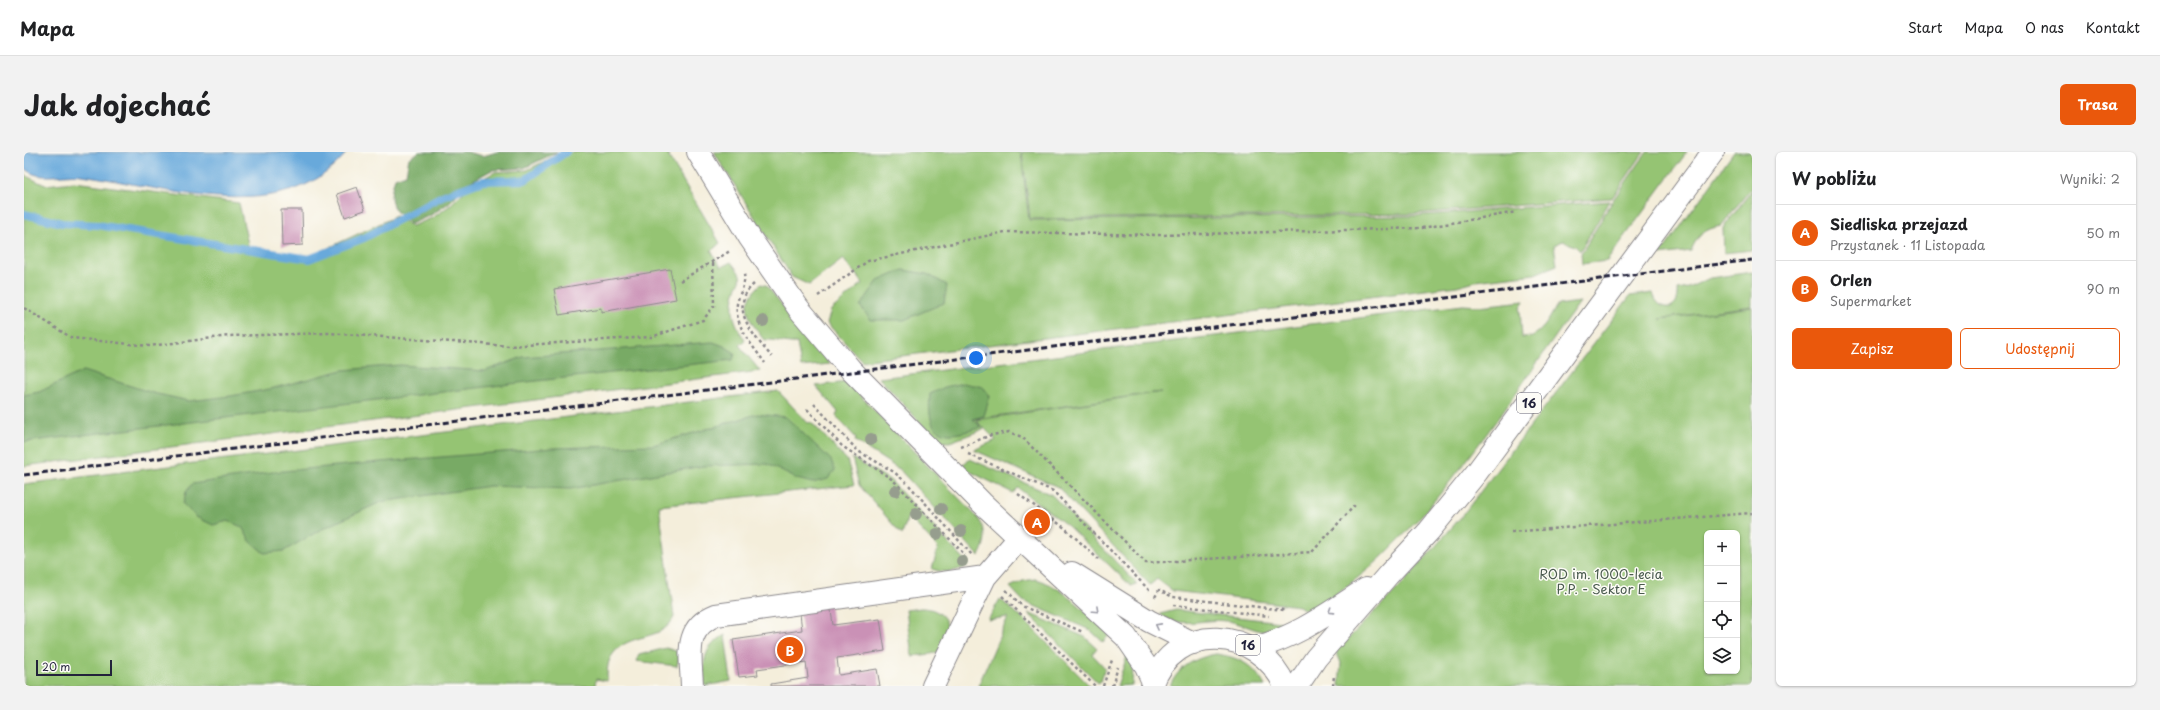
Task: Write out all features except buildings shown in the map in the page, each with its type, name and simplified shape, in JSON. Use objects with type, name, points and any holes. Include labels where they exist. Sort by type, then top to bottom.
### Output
[{"type":"main road","points":[[698,152],[750,238],[799,309],[851,370],[936,457],[1126,637],[1146,666],[1153,684]]},
{"type":"main road","name":"16","points":[[1297,686],[1305,671],[1323,649],[1429,531],[1477,472],[1713,152]]},
{"type":"main road","points":[[933,686],[987,575],[1023,541]]},
{"type":"main road","points":[[1023,541],[1142,617],[1194,643]]},
{"type":"main road","points":[[692,686],[692,636],[697,627],[704,620],[716,615],[987,575]]},
{"type":"main road","name":"16","points":[[1253,648],[1275,642],[1306,627],[1388,575]]},
{"type":"main road","name":"16","points":[[1153,684],[1160,669],[1169,658],[1181,649],[1194,643],[1214,638],[1244,643],[1253,648],[1266,658],[1277,670],[1285,686]]},
{"type":"path","points":[[799,309],[868,261],[1005,232],[1161,234],[1422,228],[1516,212]]},
{"type":"path","points":[[680,281],[750,238]]},
{"type":"path","points":[[24,308],[72,338],[149,346],[229,336],[328,333],[509,346],[651,337],[703,320],[714,306],[714,261]]},
{"type":"path","points":[[755,283],[745,296],[742,312],[746,324],[754,336],[772,357]]},
{"type":"path","points":[[744,284],[737,305],[738,318],[743,331],[765,363]]},
{"type":"path","points":[[814,404],[858,451],[894,472],[908,484],[987,575],[1022,606],[1088,634]]},
{"type":"path","points":[[807,409],[842,446],[893,480],[1095,686]]},
{"type":"path","points":[[936,457],[991,435],[1009,432],[1022,436],[1146,563],[1312,552],[1355,504]]},
{"type":"path","points":[[936,457],[965,453],[973,455],[1053,491],[1158,600]]},
{"type":"path","points":[[1018,494],[1065,528],[1100,561]]},
{"type":"path","points":[[1510,532],[1752,513]]},
{"type":"path","points":[[1153,601],[1159,590],[1173,597],[1291,611],[1298,616],[1306,627]]},
{"type":"path","points":[[1323,649],[1335,665],[1333,686]]},
{"type":"path","points":[[1112,686],[1119,664]]},
{"type":"green space","points":[[419,152],[466,152],[483,156],[497,152],[557,152],[524,168],[492,170],[468,183],[449,203],[431,215],[411,224],[395,210],[392,205],[391,193],[395,178],[406,174],[409,158]]},
{"type":"green space","points":[[563,152],[666,152],[720,243],[711,251],[721,267],[731,262],[740,275],[733,303],[735,322],[745,340],[739,345],[760,371],[24,466],[24,175],[45,185],[74,182],[239,203],[249,249],[311,256],[396,216],[412,226],[432,218],[449,206],[471,185],[495,172],[527,170]]},
{"type":"green space","points":[[714,152],[1021,152],[1029,220],[1411,216],[1610,201],[1580,251],[1575,246],[1563,241],[1554,245],[1557,265],[1535,274],[1475,281],[1457,286],[862,361],[827,323],[831,310],[863,283],[843,259],[809,285],[792,277]]},
{"type":"green space","points":[[1022,152],[1644,152],[1612,198],[1411,214],[1030,219]]},
{"type":"green space","points":[[1647,152],[1687,152],[1607,261],[1582,264],[1581,254],[1613,200]]},
{"type":"green space","points":[[1734,152],[1752,152],[1752,187],[1721,226],[1710,229],[1702,234],[1693,245],[1691,251],[1660,255]]},
{"type":"green space","points":[[1752,190],[1752,250],[1724,253],[1723,228]]},
{"type":"green space","points":[[903,270],[927,274],[947,285],[944,303],[904,320],[871,320],[860,306],[878,281]]},
{"type":"green space","name":"ROD im. 1000-lecia P.P. - Sektor E","points":[[1752,272],[1752,306],[1660,319],[1752,307],[1752,686],[1339,686],[1341,663],[1336,651],[1406,580],[1461,517],[1630,296],[1653,293],[1659,304],[1664,307],[1668,307],[1676,303],[1678,290],[1688,288],[1710,278]]},
{"type":"green space","points":[[761,284],[766,285],[830,364],[801,367],[797,343],[764,340],[750,319],[748,312],[750,299]]},
{"type":"green space","points":[[1524,301],[1520,309],[1522,338],[1534,335],[1544,327],[1557,305],[1580,302],[1463,465],[1412,526],[1366,571],[1310,613],[1299,606],[1173,591],[1157,579],[1150,585],[1058,487],[974,450],[996,440],[976,420],[1161,392],[975,419],[984,429],[950,442],[938,442],[879,378],[1463,305],[1479,306]]},
{"type":"green space","points":[[713,342],[724,346],[735,353],[733,360],[527,382],[24,442],[24,395],[39,392],[83,371],[153,393],[189,401],[231,396],[270,389],[343,370],[400,365],[485,371],[523,357]]},
{"type":"green space","points":[[847,382],[978,518],[983,528],[985,537],[985,541],[979,556],[900,470],[855,441],[856,438],[836,416],[838,412],[816,386]]},
{"type":"green space","points":[[963,383],[983,387],[990,396],[984,416],[973,419],[981,427],[957,434],[940,432],[931,420],[930,394],[945,387]]},
{"type":"green space","points":[[778,391],[808,423],[811,422],[847,460],[854,485],[659,506],[674,617],[669,625],[662,630],[627,642],[619,647],[608,663],[607,681],[596,679],[595,686],[24,686],[24,484]]},
{"type":"green space","points":[[757,414],[786,417],[831,460],[835,470],[828,479],[812,483],[797,479],[767,464],[703,466],[570,489],[490,486],[381,502],[320,530],[284,551],[264,553],[250,541],[242,527],[228,521],[213,525],[196,517],[183,504],[186,492],[192,484],[273,472],[380,462],[553,448],[653,445]]},
{"type":"green space","points":[[852,458],[890,480],[969,565],[950,572],[932,569],[938,548],[908,516],[902,535],[859,485]]},
{"type":"green space","points":[[970,459],[1052,495],[1137,584],[1131,586],[1068,526],[1018,488],[1013,493],[967,470],[962,465]]},
{"type":"green space","points":[[1035,579],[1045,582],[1065,594],[1110,634],[1103,642],[1090,630],[1023,601],[1010,587],[1023,581]]},
{"type":"green space","points":[[1000,599],[1020,616],[1090,686],[978,686],[1008,617],[988,620]]},
{"type":"green space","points":[[921,608],[939,613],[946,622],[948,634],[944,645],[940,650],[927,655],[912,656],[906,610]]},
{"type":"green space","points":[[1176,610],[1280,622],[1289,629],[1270,632],[1257,630],[1226,621],[1217,620],[1184,622],[1168,619],[1160,614]]},
{"type":"green space","points":[[1028,613],[1085,637],[1097,648],[1092,654],[1105,668],[1101,681],[1098,683]]},
{"type":"green space","points":[[725,635],[731,681],[705,686],[704,663],[706,656],[712,645]]},
{"type":"green space","points":[[666,648],[676,651],[679,658],[677,666],[636,661],[639,655]]},
{"type":"green space","points":[[1128,653],[1133,669],[1132,685],[1117,686]]},
{"type":"green space","points":[[1216,654],[1232,657],[1245,663],[1251,667],[1265,686],[1170,686],[1178,673],[1188,664],[1201,658]]},
{"type":"water","points":[[24,152],[347,152],[321,176],[291,190],[258,197],[222,197],[186,194],[75,174],[52,176],[37,175],[24,168]]},
{"type":"waterway","points":[[24,214],[62,223],[97,225],[309,259],[364,238],[442,196],[483,181],[525,180],[566,152]]},
{"type":"railway","points":[[24,475],[1752,260]]},
{"type":"place","name":"Siedliska przejazd","points":[[1037,522]]},
{"type":"place","name":"Orlen","points":[[790,650]]}]
